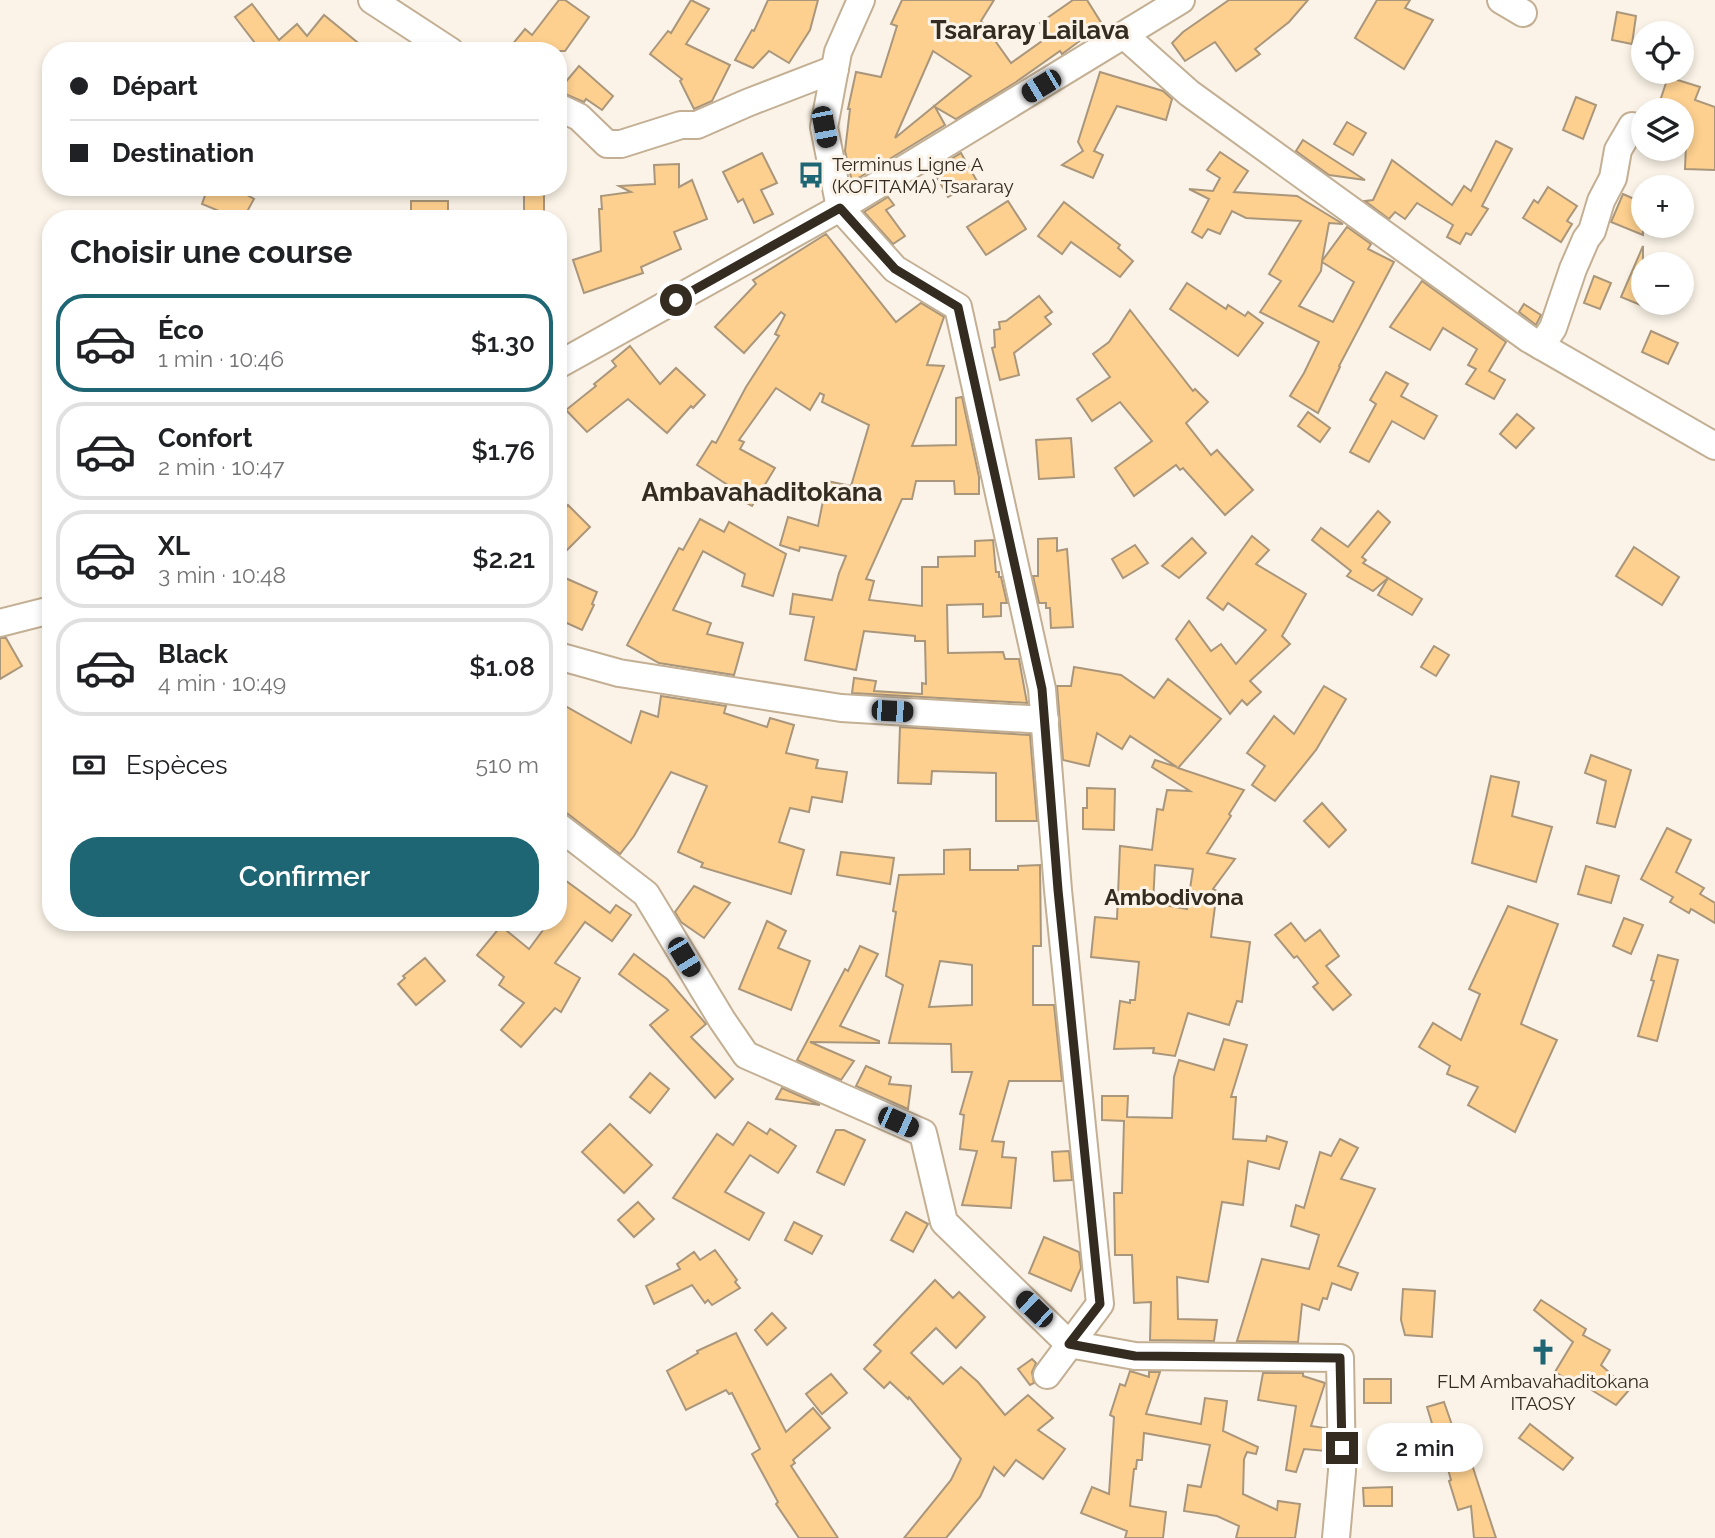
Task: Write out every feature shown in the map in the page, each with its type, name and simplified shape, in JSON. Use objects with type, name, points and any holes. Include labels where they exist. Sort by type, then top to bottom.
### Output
[{"type":"street","points":[[372,0],[436,42]]},
{"type":"street","points":[[861,0],[838,52],[824,127],[840,208],[895,269],[958,307],[1042,689],[1058,890],[1100,1304],[1047,1375]]},
{"type":"street","points":[[567,360],[840,208],[1181,0]]},
{"type":"street","points":[[1125,36],[1189,93],[1541,346],[1715,446]]},
{"type":"street","points":[[567,111],[579,117],[607,144],[621,144],[644,139],[681,125],[697,125],[835,69]]},
{"type":"street","points":[[1541,346],[1553,328],[1573,269],[1592,231],[1601,201],[1613,178],[1619,150],[1631,128]]},
{"type":"street","points":[[0,623],[42,612]]},
{"type":"street","points":[[567,659],[619,673],[841,708],[1045,720]]},
{"type":"street","points":[[567,833],[646,894],[746,1055],[923,1133],[944,1222],[1069,1344],[1135,1356],[1340,1358],[1342,1471],[1336,1538]]},
{"type":"building","points":[[559,0],[565,0],[589,17],[567,48],[567,42],[514,42],[525,29],[532,35]]},
{"type":"building","points":[[691,0],[709,9],[686,44],[730,65],[712,101],[694,109],[680,81],[682,79],[650,54],[668,31],[671,33]]},
{"type":"building","points":[[768,0],[818,0],[810,30],[789,63],[769,51],[753,68],[735,60],[752,30],[754,31]]},
{"type":"building","points":[[902,0],[994,0],[981,21],[1011,63],[1049,36],[1040,23],[1073,0],[1087,0],[1102,24],[1079,38],[1081,40],[1062,54],[1060,51],[956,119],[935,107],[945,125],[852,182],[845,151],[848,109],[856,72],[881,77],[897,26],[891,24]],"holes":[[[933,51],[971,76],[895,138]]]},
{"type":"building","points":[[1229,0],[1308,0],[1289,22],[1255,49],[1260,54],[1236,71],[1215,42],[1185,61],[1172,43],[1183,32]]},
{"type":"building","points":[[1377,0],[1410,0],[1405,8],[1433,20],[1404,69],[1355,38]]},
{"type":"building","points":[[252,4],[279,40],[297,24],[307,36],[324,15],[357,42],[254,42],[235,17]]},
{"type":"building","points":[[1617,12],[1636,16],[1635,21],[1631,21],[1631,44],[1612,40]]},
{"type":"building","points":[[579,66],[613,96],[602,110],[586,99],[584,102],[567,95],[567,80]]},
{"type":"building","points":[[1100,72],[1163,91],[1172,99],[1166,120],[1117,106],[1094,151],[1103,155],[1093,178],[1062,165],[1083,151],[1078,142]]},
{"type":"building","points":[[1666,84],[1690,84],[1700,87],[1695,100],[1715,107],[1715,170],[1685,169],[1685,161],[1694,161],[1694,98],[1661,98]]},
{"type":"building","points":[[1576,97],[1596,105],[1583,139],[1563,130]]},
{"type":"building","points":[[1347,122],[1366,133],[1353,155],[1334,144]]},
{"type":"building","points":[[1303,140],[1365,180],[1329,175],[1296,151]]},
{"type":"building","points":[[1496,141],[1512,149],[1482,206],[1488,209],[1471,235],[1466,233],[1460,244],[1447,237],[1453,225],[1417,203],[1405,219],[1395,212],[1389,219],[1365,201],[1373,200],[1392,160],[1452,205],[1464,186],[1471,191]]},
{"type":"building","points":[[1220,152],[1248,171],[1234,192],[1297,196],[1343,224],[1329,223],[1322,261],[1347,227],[1371,244],[1368,249],[1394,262],[1339,366],[1318,413],[1290,396],[1319,342],[1260,312],[1281,281],[1269,274],[1301,221],[1246,218],[1232,211],[1220,234],[1208,229],[1202,238],[1192,232],[1209,199],[1189,189],[1213,191],[1220,178],[1207,170]],"holes":[[[1322,262],[1354,282],[1333,322],[1299,306],[1321,271]]]},
{"type":"building","points":[[762,153],[777,183],[761,190],[773,214],[754,223],[743,199],[738,202],[723,172]]},
{"type":"building","points":[[961,153],[977,181],[948,197],[933,170]]},
{"type":"building","points":[[679,164],[679,187],[692,180],[707,219],[674,232],[681,249],[641,267],[643,273],[584,293],[573,260],[601,251],[601,196],[631,192],[619,186],[655,184],[654,165]]},
{"type":"building","points":[[1548,187],[1577,206],[1567,221],[1572,224],[1561,242],[1523,218],[1534,200],[1538,203]]},
{"type":"building","points":[[1623,194],[1631,198],[1631,230],[1611,222]]},
{"type":"building","points":[[205,196],[249,196],[254,199],[248,210],[217,210],[202,204]]},
{"type":"building","points":[[524,196],[544,196],[544,210],[524,210]]},
{"type":"building","points":[[888,197],[894,205],[886,210],[905,236],[893,244],[864,212]]},
{"type":"building","points":[[411,201],[448,201],[448,210],[411,210]]},
{"type":"building","points":[[1008,201],[1026,229],[986,255],[967,227]]},
{"type":"building","points":[[1064,202],[1120,245],[1118,248],[1133,261],[1120,277],[1071,242],[1062,254],[1038,236]]},
{"type":"building","points":[[826,234],[896,322],[921,303],[944,317],[927,365],[944,366],[912,446],[956,445],[956,398],[962,397],[979,477],[979,494],[955,494],[954,481],[916,481],[912,499],[902,499],[866,579],[874,581],[869,600],[922,606],[922,567],[938,567],[938,557],[975,556],[975,541],[993,540],[996,572],[999,572],[1001,577],[1007,603],[1001,603],[1001,616],[983,617],[983,604],[947,605],[948,653],[1003,652],[1005,659],[1019,659],[1027,703],[852,693],[854,678],[876,681],[874,691],[922,694],[922,683],[926,684],[925,641],[915,641],[915,636],[864,631],[856,670],[805,660],[814,617],[790,614],[793,594],[832,600],[846,556],[800,547],[799,551],[780,545],[788,517],[818,526],[827,481],[851,486],[869,425],[822,402],[824,395],[820,393],[810,410],[776,388],[739,440],[744,442],[740,449],[775,468],[752,506],[734,496],[737,491],[697,465],[712,441],[716,443],[746,387],[779,336],[775,334],[785,315],[781,312],[744,353],[715,327],[756,284],[753,280]]},
{"type":"building","points":[[1631,274],[1631,301],[1621,297]]},
{"type":"building","points":[[1594,276],[1611,283],[1600,309],[1584,303]]},
{"type":"building","points":[[1422,281],[1506,342],[1489,371],[1505,380],[1494,399],[1466,384],[1476,369],[1468,365],[1477,349],[1443,328],[1430,350],[1390,327]]},
{"type":"building","points":[[1187,283],[1226,309],[1228,305],[1245,316],[1248,312],[1263,323],[1238,356],[1170,309]]},
{"type":"building","points":[[1039,296],[1052,312],[1045,317],[1051,324],[1014,353],[1019,375],[1000,380],[992,348],[995,347],[994,330],[1000,329],[999,322],[1006,321]]},
{"type":"building","points":[[1524,304],[1541,315],[1536,325],[1519,312]]},
{"type":"building","points":[[1130,310],[1193,391],[1195,389],[1208,402],[1186,423],[1211,455],[1217,450],[1253,490],[1225,515],[1183,468],[1180,470],[1176,465],[1134,496],[1115,468],[1152,441],[1120,402],[1092,421],[1077,399],[1110,377],[1093,354],[1109,342]]},
{"type":"building","points":[[1651,331],[1678,343],[1668,364],[1642,352]]},
{"type":"building","points":[[630,346],[660,384],[676,368],[705,395],[693,408],[691,406],[667,433],[628,399],[587,432],[567,409],[616,366],[612,361]]},
{"type":"building","points":[[1386,372],[1408,384],[1401,396],[1437,416],[1424,439],[1392,421],[1369,462],[1350,452],[1376,404],[1370,400]]},
{"type":"building","points":[[1308,412],[1330,428],[1320,442],[1298,426]]},
{"type":"building","points":[[1517,414],[1534,428],[1516,448],[1500,434]]},
{"type":"building","points":[[1071,438],[1074,477],[1039,479],[1036,440]]},
{"type":"building","points":[[567,506],[590,527],[567,550]]},
{"type":"building","points":[[1378,511],[1390,522],[1362,557],[1366,560],[1363,563],[1388,578],[1373,591],[1347,576],[1351,571],[1312,540],[1321,528],[1348,547]]},
{"type":"building","points":[[700,519],[724,532],[729,522],[786,554],[773,596],[742,586],[745,574],[703,551],[673,610],[711,623],[707,634],[743,643],[734,675],[659,663],[627,645],[679,548],[683,550]]},
{"type":"building","points":[[1252,536],[1269,550],[1256,564],[1306,594],[1282,636],[1290,644],[1250,681],[1261,692],[1247,705],[1242,700],[1230,714],[1176,639],[1189,621],[1211,651],[1221,644],[1236,664],[1266,630],[1228,603],[1223,610],[1207,598]]},
{"type":"building","points":[[1057,538],[1057,551],[1067,549],[1073,627],[1051,628],[1050,608],[1046,608],[1046,603],[1039,603],[1033,576],[1038,576],[1038,539]]},
{"type":"building","points":[[1192,538],[1206,553],[1179,578],[1162,566]]},
{"type":"building","points":[[1135,545],[1148,563],[1123,578],[1112,559]]},
{"type":"building","points":[[1634,547],[1679,577],[1662,605],[1616,576]]},
{"type":"building","points":[[1388,578],[1422,599],[1412,615],[1378,595]]},
{"type":"building","points":[[567,579],[597,592],[582,630],[567,623]]},
{"type":"building","points":[[0,638],[6,638],[22,666],[0,679]]},
{"type":"building","points":[[1434,646],[1449,655],[1436,676],[1421,667]]},
{"type":"building","points":[[1074,667],[1121,675],[1154,698],[1168,679],[1221,719],[1178,768],[1244,790],[1207,853],[1235,859],[1213,889],[1217,891],[1211,937],[1250,942],[1242,1002],[1237,1001],[1229,1025],[1188,1013],[1175,1056],[1153,1053],[1154,1048],[1114,1049],[1120,1001],[1130,1003],[1130,1000],[1135,1000],[1139,962],[1091,957],[1095,917],[1117,919],[1120,846],[1152,850],[1157,809],[1163,810],[1167,790],[1190,791],[1152,767],[1155,760],[1177,767],[1130,736],[1122,749],[1097,733],[1089,766],[1063,760],[1057,686],[1071,686]],"holes":[[[1155,865],[1193,869],[1187,909],[1153,903]]]},
{"type":"building","points":[[1324,686],[1346,699],[1316,750],[1275,801],[1252,785],[1265,766],[1247,753],[1274,716],[1294,734]]},
{"type":"building","points":[[661,696],[726,706],[724,713],[767,727],[770,718],[794,725],[786,753],[818,760],[816,768],[847,772],[842,802],[812,797],[809,812],[790,808],[779,842],[804,850],[791,894],[701,867],[703,863],[678,852],[707,786],[671,772],[634,836],[620,854],[567,814],[567,707],[631,743],[641,711],[658,717]]},
{"type":"building","points":[[900,727],[1030,735],[1037,821],[996,821],[996,773],[932,771],[931,784],[898,783]]},
{"type":"building","points":[[1591,755],[1631,770],[1615,827],[1597,823],[1606,781],[1585,773]]},
{"type":"building","points":[[1491,776],[1519,782],[1512,816],[1552,827],[1536,882],[1472,863]]},
{"type":"building","points":[[1087,788],[1115,789],[1114,830],[1083,829]]},
{"type":"building","points":[[1322,803],[1346,830],[1329,847],[1304,821]]},
{"type":"building","points":[[1667,828],[1691,840],[1676,872],[1704,888],[1700,894],[1715,903],[1715,923],[1691,909],[1689,913],[1670,902],[1673,897],[1641,879]]},
{"type":"building","points":[[970,849],[970,870],[1018,870],[1018,866],[1040,865],[1041,946],[1033,946],[1033,1005],[1054,1005],[1062,1081],[1009,1081],[992,1141],[1004,1142],[1002,1157],[1016,1158],[1011,1208],[962,1205],[977,1151],[960,1149],[964,1115],[960,1114],[972,1072],[952,1072],[951,1044],[889,1043],[903,985],[886,976],[899,875],[944,874],[944,850]],"holes":[[[940,961],[972,965],[972,1005],[929,1007]]]},
{"type":"building","points":[[841,852],[894,858],[890,884],[837,875]]},
{"type":"building","points":[[1586,866],[1619,876],[1611,903],[1578,894]]},
{"type":"building","points":[[567,882],[610,913],[616,905],[631,915],[612,941],[585,922],[555,963],[580,978],[561,1012],[555,1008],[521,1047],[501,1030],[524,1003],[499,985],[504,977],[477,955],[497,931],[507,931],[529,949],[542,931],[567,931]]},
{"type":"building","points":[[694,886],[730,903],[704,938],[681,922],[675,912]]},
{"type":"building","points":[[1508,906],[1558,924],[1521,1024],[1557,1040],[1515,1132],[1468,1105],[1478,1087],[1447,1074],[1450,1066],[1419,1047],[1433,1023],[1461,1040],[1480,994],[1469,989]]},
{"type":"building","points":[[1624,918],[1643,925],[1631,954],[1613,946]]},
{"type":"building","points":[[767,921],[786,931],[778,948],[810,961],[791,1010],[739,989]]},
{"type":"building","points":[[1291,923],[1305,941],[1320,930],[1339,956],[1326,966],[1351,995],[1333,1010],[1313,987],[1318,983],[1297,956],[1294,958],[1275,935]]},
{"type":"building","points":[[860,946],[878,954],[840,1026],[879,1043],[810,1042],[854,1061],[841,1080],[797,1060]]},
{"type":"building","points":[[634,954],[667,979],[706,1024],[691,1037],[733,1079],[715,1098],[650,1025],[668,1010],[619,974]]},
{"type":"building","points":[[1658,955],[1678,960],[1657,1041],[1638,1036],[1654,981],[1651,980]]},
{"type":"building","points":[[425,958],[445,981],[416,1005],[398,984],[405,978],[403,976]]},
{"type":"building","points":[[1224,1039],[1247,1045],[1231,1097],[1236,1097],[1233,1139],[1266,1141],[1267,1136],[1287,1142],[1279,1169],[1248,1161],[1243,1205],[1222,1202],[1208,1282],[1177,1277],[1178,1319],[1217,1320],[1214,1341],[1150,1340],[1151,1302],[1134,1303],[1132,1255],[1115,1255],[1114,1193],[1122,1193],[1124,1121],[1102,1120],[1102,1096],[1128,1096],[1127,1117],[1172,1118],[1174,1077],[1179,1060],[1214,1070]]},
{"type":"building","points":[[866,1066],[891,1077],[889,1084],[911,1086],[908,1109],[856,1086]]},
{"type":"building","points":[[650,1073],[669,1089],[650,1113],[630,1097]]},
{"type":"building","points":[[782,1088],[820,1105],[776,1099]]},
{"type":"building","points":[[748,1122],[767,1134],[770,1129],[796,1146],[778,1173],[750,1155],[725,1192],[764,1213],[749,1240],[673,1198],[717,1134],[733,1145]]},
{"type":"building","points":[[610,1124],[652,1165],[624,1193],[582,1152]]},
{"type":"building","points":[[836,1130],[844,1130],[865,1140],[844,1185],[817,1172]]},
{"type":"building","points":[[1340,1139],[1358,1148],[1341,1179],[1375,1189],[1338,1266],[1358,1273],[1351,1290],[1332,1283],[1327,1299],[1323,1298],[1319,1310],[1302,1304],[1298,1342],[1237,1341],[1262,1259],[1309,1269],[1319,1235],[1291,1226],[1296,1205],[1304,1208],[1320,1152],[1331,1156]]},
{"type":"building","points":[[1069,1151],[1072,1180],[1054,1181],[1052,1152]]},
{"type":"building","points":[[638,1202],[654,1219],[634,1237],[618,1220]]},
{"type":"building","points":[[906,1212],[928,1224],[913,1252],[891,1240]]},
{"type":"building","points":[[794,1222],[822,1236],[812,1254],[785,1240]]},
{"type":"building","points":[[1044,1237],[1079,1252],[1081,1268],[1071,1291],[1029,1273]]},
{"type":"building","points":[[715,1250],[740,1288],[712,1305],[708,1300],[705,1303],[692,1285],[654,1304],[646,1286],[680,1269],[677,1264],[694,1252],[700,1260]]},
{"type":"building","points":[[935,1280],[953,1298],[959,1292],[985,1317],[956,1348],[936,1328],[911,1353],[943,1384],[961,1367],[978,1382],[1005,1415],[1028,1395],[1053,1418],[1038,1430],[1065,1449],[1043,1479],[1016,1460],[1004,1476],[994,1467],[980,1497],[946,1538],[904,1538],[951,1480],[961,1459],[909,1397],[908,1399],[890,1382],[884,1388],[864,1369],[881,1351],[874,1345]]},
{"type":"building","points":[[1403,1289],[1435,1291],[1432,1337],[1405,1335],[1401,1320]]},
{"type":"building","points":[[1541,1300],[1586,1329],[1583,1335],[1610,1350],[1601,1365],[1629,1390],[1616,1405],[1572,1378],[1570,1381],[1555,1372],[1573,1342],[1534,1310]]},
{"type":"building","points":[[772,1313],[786,1328],[767,1345],[755,1330]]},
{"type":"building","points":[[736,1333],[786,1432],[813,1408],[830,1428],[793,1460],[795,1463],[791,1466],[838,1538],[799,1538],[776,1504],[778,1502],[752,1454],[760,1449],[732,1393],[729,1394],[726,1390],[686,1410],[667,1371],[698,1353],[697,1351]]},
{"type":"building","points":[[1032,1359],[1036,1363],[1032,1372],[1034,1383],[1030,1385],[1018,1369]]},
{"type":"building","points":[[1130,1371],[1149,1377],[1149,1372],[1160,1372],[1146,1414],[1201,1424],[1205,1398],[1227,1401],[1223,1431],[1258,1447],[1256,1454],[1247,1452],[1244,1459],[1243,1494],[1277,1510],[1278,1501],[1300,1504],[1295,1538],[1236,1538],[1239,1526],[1217,1516],[1184,1511],[1188,1485],[1201,1487],[1210,1445],[1144,1433],[1142,1460],[1137,1460],[1134,1469],[1130,1506],[1166,1512],[1163,1538],[1125,1538],[1127,1531],[1081,1513],[1092,1487],[1109,1494],[1114,1417],[1110,1415],[1120,1384],[1125,1386]]},
{"type":"building","points":[[1263,1373],[1303,1373],[1303,1376],[1325,1383],[1311,1426],[1325,1428],[1326,1451],[1304,1449],[1296,1472],[1286,1470],[1296,1406],[1258,1400]]},
{"type":"building","points":[[831,1374],[847,1393],[822,1414],[806,1394]]},
{"type":"building","points":[[1364,1379],[1391,1379],[1391,1403],[1364,1403]]},
{"type":"building","points":[[1444,1402],[1452,1425],[1434,1430],[1427,1407]]},
{"type":"building","points":[[1530,1424],[1573,1458],[1563,1470],[1519,1438]]},
{"type":"building","points":[[1469,1455],[1496,1538],[1474,1538],[1471,1506],[1458,1510],[1446,1462]]},
{"type":"building","points":[[1392,1487],[1392,1506],[1364,1506],[1363,1488]]},
{"type":"place","name":"Terminus Ligne A (KOFITAMA) Tsararay","points":[[811,175]]},
{"type":"place","name":"FLM Ambavahaditokana ITAOSY","points":[[1543,1352]]},
{"type":"district","name":"Tsararay Lailava","points":[[1030,30]]},
{"type":"district","name":"Ambavahaditokana","points":[[762,492]]},
{"type":"district","name":"Ambodivona","points":[[1174,896]]},
{"type":"route","points":[[676,300],[840,208],[895,269],[958,307],[1042,689],[1058,890],[1100,1304],[1069,1344],[1135,1356],[1340,1358],[1342,1448]]}]
